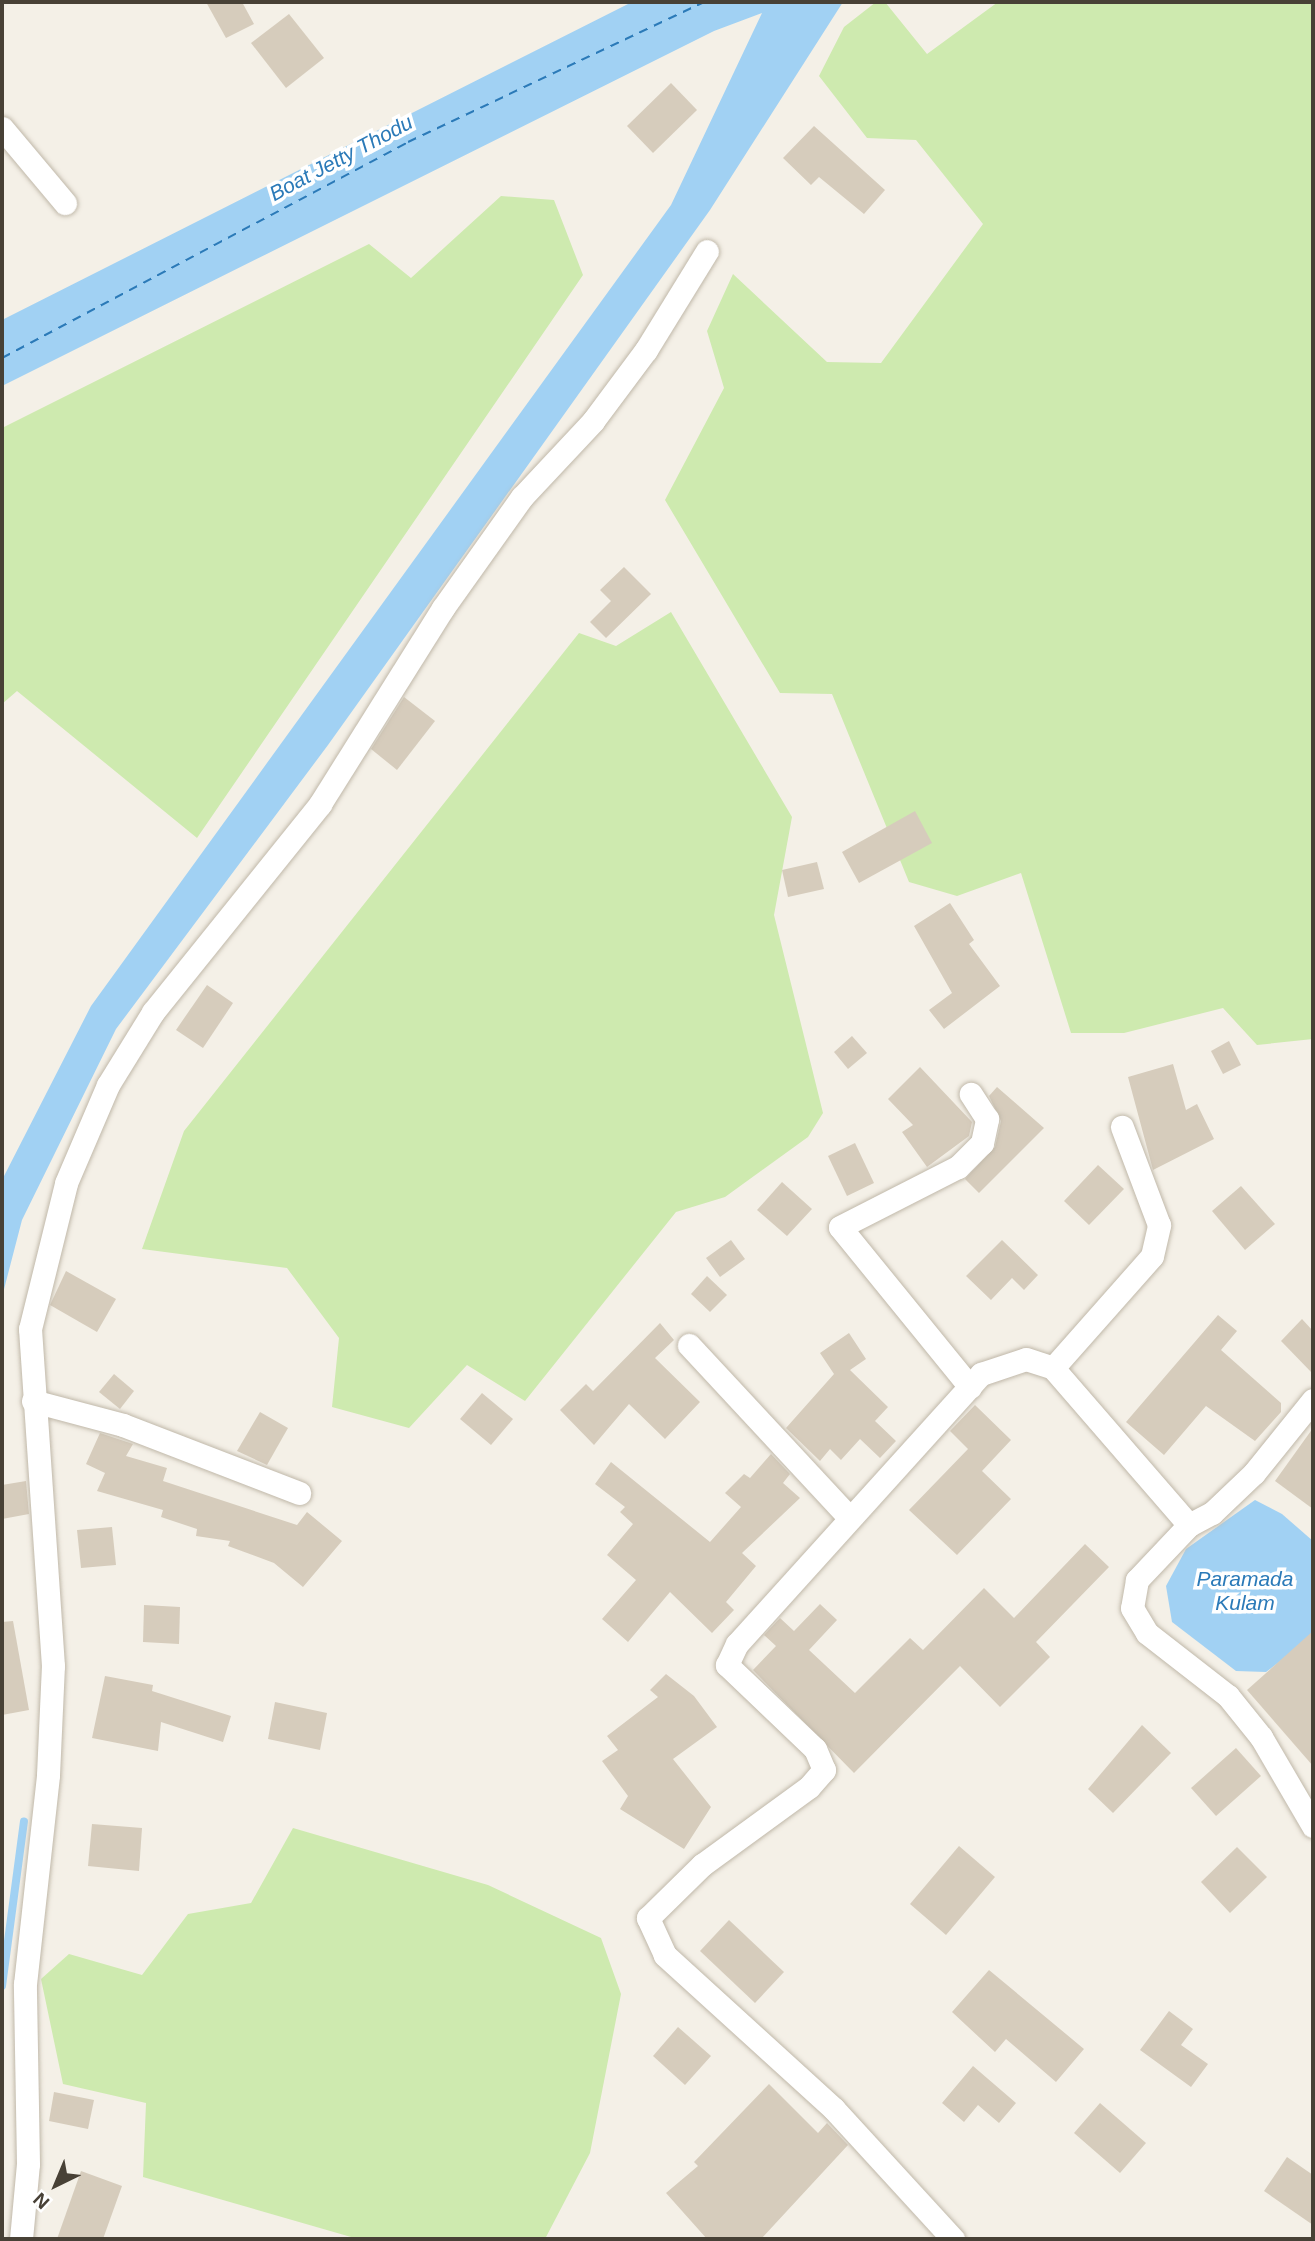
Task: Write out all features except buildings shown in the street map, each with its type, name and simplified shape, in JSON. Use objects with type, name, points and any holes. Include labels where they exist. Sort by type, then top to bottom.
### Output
[{"type":"street","points":[[2,128],[65,203]]},
{"type":"street","points":[[21,2239],[28,2164],[25,1984],[48,1775],[53,1666],[30,1329],[42,1269],[66,1183],[108,1085],[177,981],[320,804],[443,608],[522,496],[593,421],[646,350],[707,251]]},
{"type":"street","points":[[970,1387],[840,1227],[958,1167],[982,1143],[986,1119],[971,1094]]},
{"type":"street","points":[[1053,1368],[1152,1256],[1159,1225],[1122,1127]]},
{"type":"street","points":[[689,1345],[850,1518]]},
{"type":"street","points":[[953,2239],[834,2109],[665,1955],[648,1918],[702,1865],[809,1787],[824,1770],[815,1749],[727,1665],[737,1644],[981,1374],[1026,1359],[1053,1368],[1189,1525]]},
{"type":"street","points":[[1313,1400],[1254,1473],[1212,1514],[1189,1525],[1138,1580],[1132,1608],[1147,1633],[1228,1696],[1261,1737],[1313,1826]]},
{"type":"street","points":[[33,1401],[123,1424],[299,1493]]},
{"type":"green space","points":[[876,2],[885,2],[927,54],[998,2],[1313,2],[1313,1039],[1257,1045],[1223,1008],[1124,1033],[1071,1033],[1021,873],[957,896],[909,882],[832,694],[780,693],[665,500],[724,388],[707,331],[733,274],[827,362],[881,363],[983,224],[916,140],[867,138],[819,76],[844,27]]},
{"type":"green space","points":[[501,196],[554,200],[583,275],[197,838],[17,691],[2,704],[2,428],[369,244],[411,278]]},
{"type":"green space","points":[[671,612],[792,817],[774,915],[823,1113],[808,1137],[725,1197],[676,1212],[525,1401],[467,1365],[409,1428],[332,1407],[339,1338],[287,1268],[142,1249],[184,1131],[579,633],[616,646]]},
{"type":"green space","points":[[293,1828],[488,1885],[601,1938],[621,1994],[590,2153],[545,2239],[358,2239],[143,2177],[146,2103],[63,2084],[41,1979],[69,1954],[142,1975],[188,1914],[251,1903]]},
{"type":"water","name":"Boat Jetty Thodu","points":[[632,2],[843,2],[710,210],[328,745],[116,1029],[22,1220],[2,1297],[2,1180],[91,1006],[671,205],[762,13],[714,31],[2,386],[2,320]]},
{"type":"water","name":"Paramada Kulam","points":[[1255,1500],[1282,1514],[1313,1541],[1313,1636],[1266,1672],[1236,1671],[1172,1622],[1166,1586],[1186,1549]]},
{"type":"waterway","points":[[2,1986],[24,1821]]},
{"type":"ferry route","points":[[2,358],[408,142],[704,2]]}]
